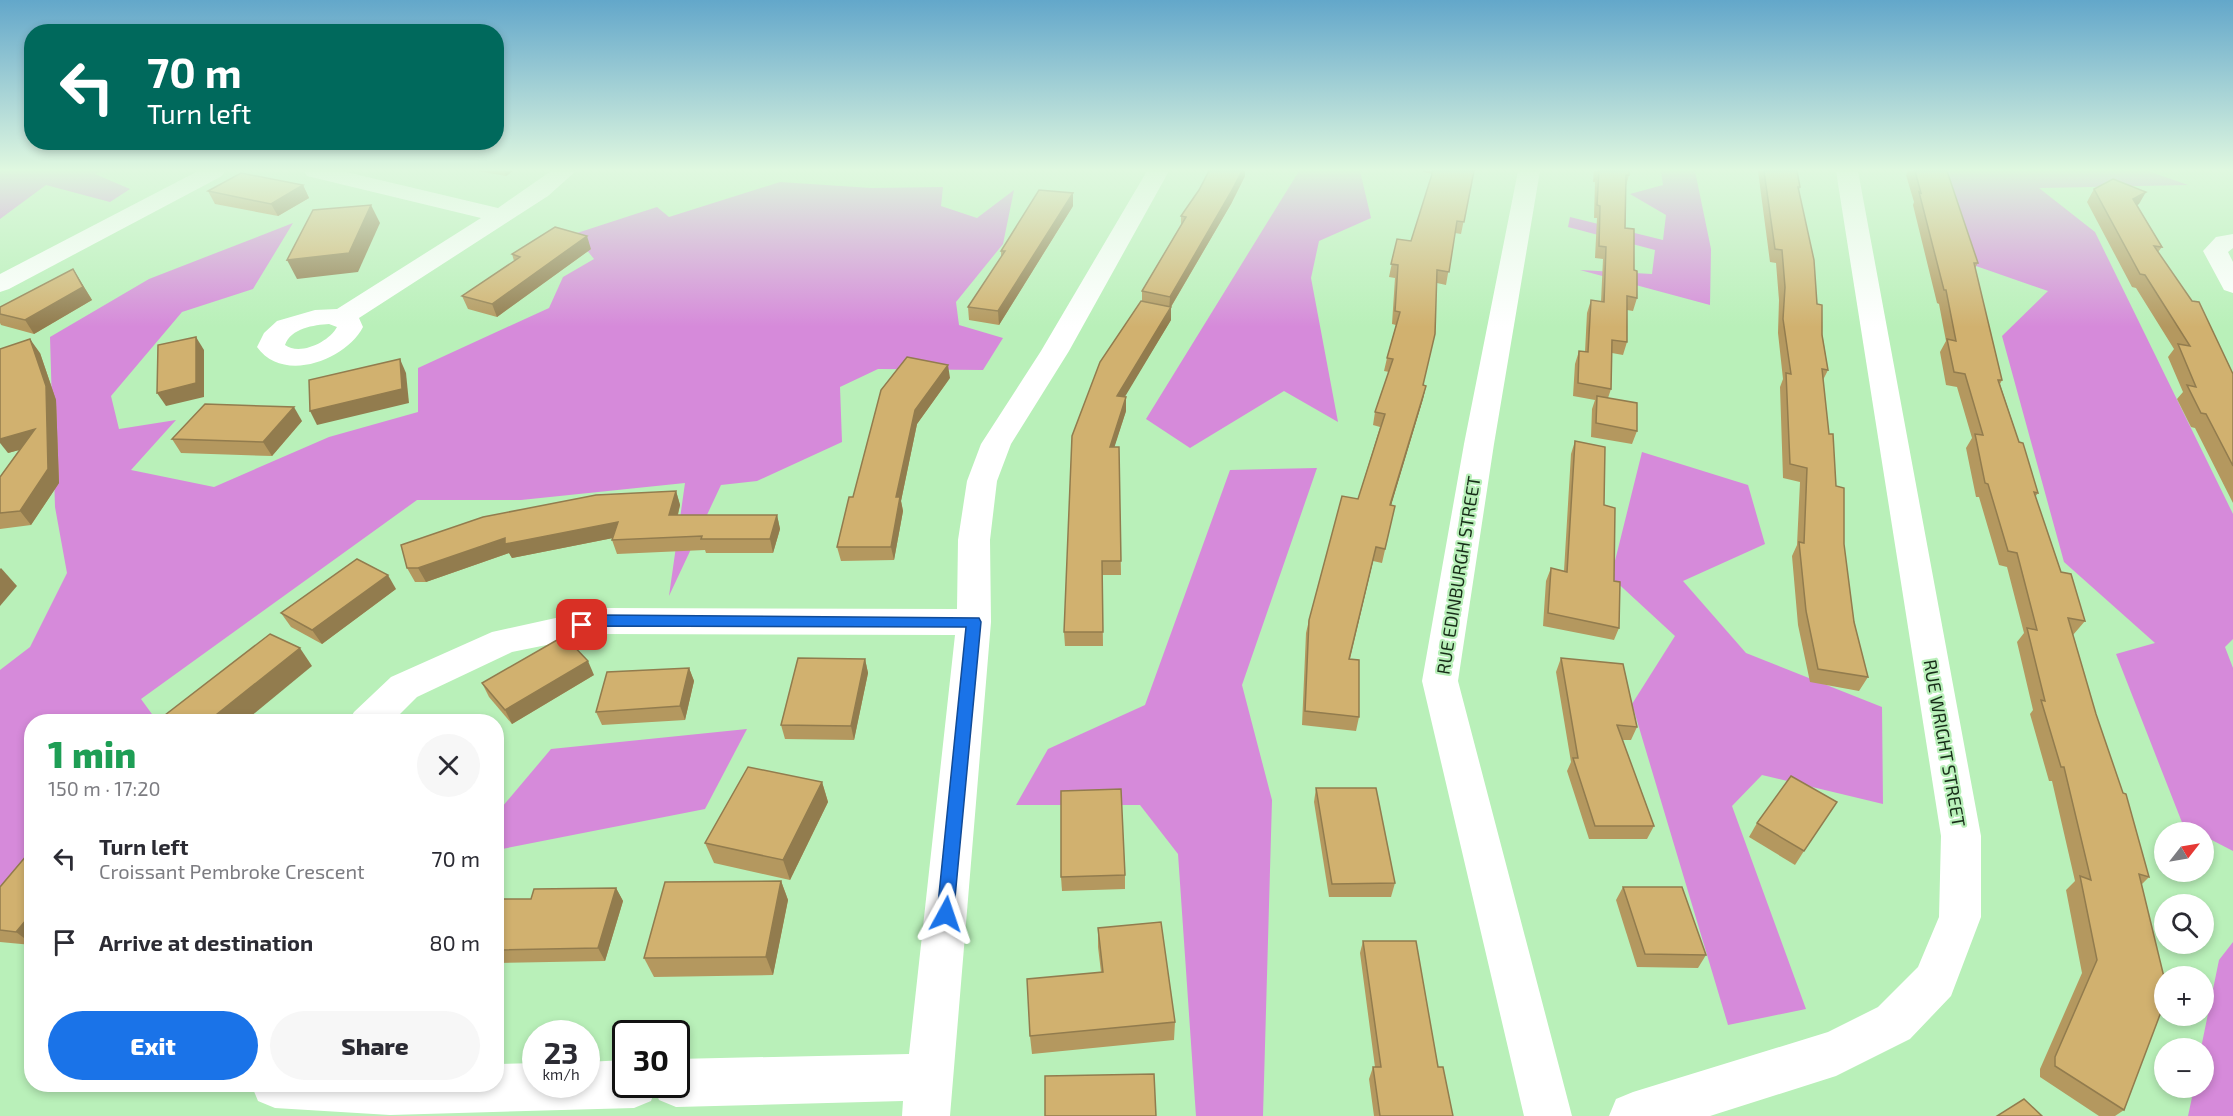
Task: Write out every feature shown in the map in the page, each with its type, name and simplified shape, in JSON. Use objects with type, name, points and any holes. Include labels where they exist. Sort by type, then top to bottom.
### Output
[{"type":"street","points":[[0,284],[115,223]]},
{"type":"street","points":[[341,318],[486,223]]},
{"type":"street","points":[[690,1084],[929,1096],[974,622],[974,540],[982,481],[996,444],[1054,351],[1128,223]]},
{"type":"street","name":"RUE EDINBURGH STREET","points":[[1519,223],[1479,444],[1440,681],[1548,1116]]},
{"type":"street","name":"RUE WRIGHT STREET","points":[[1633,1116],[1836,1053],[1894,1023],[1935,981],[1960,917],[1961,836],[1856,223]]},
{"type":"street","points":[[2233,241],[2225,242],[2215,252],[2233,285]]},
{"type":"street","points":[[375,714],[404,687],[504,641],[601,621],[974,622]]},
{"type":"street","points":[[504,1088],[612,1085]]},
{"type":"shaded area","points":[[293,223],[253,289],[182,312],[111,396],[119,429],[176,420],[131,470],[214,487],[329,437],[418,412],[418,368],[549,308],[563,277],[594,259],[574,234],[608,223],[1007,223],[1003,244],[956,302],[959,325],[1003,338],[983,370],[878,369],[840,387],[842,442],[757,481],[721,485],[669,596],[685,483],[521,500],[417,500],[141,699],[152,714],[24,714],[24,865],[0,888],[0,670],[30,647],[67,573],[55,507],[50,337],[149,279]]},
{"type":"shaded area","points":[[1267,223],[1360,223],[1319,241],[1311,278],[1338,422],[1284,391],[1190,448],[1146,419]]},
{"type":"shaded area","points":[[1569,223],[1595,223],[1663,240],[1665,223],[1706,223],[1711,249],[1710,305],[1580,270],[1652,274],[1655,250],[1568,227]]},
{"type":"shaded area","points":[[1962,223],[2084,223],[2095,232],[2233,514],[2233,639],[2225,647],[2233,668],[2233,851],[2214,841],[2214,822],[2182,822],[2116,654],[2155,643],[2064,562],[2002,336],[2048,291],[1976,266]]},
{"type":"shaded area","points":[[1642,452],[1748,485],[1765,544],[1683,581],[1746,653],[1882,707],[1883,804],[1762,775],[1732,806],[1806,1009],[1728,1025],[1632,704],[1675,636],[1611,577]]},
{"type":"shaded area","points":[[1317,468],[1242,685],[1272,800],[1263,1116],[1196,1116],[1178,854],[1140,805],[1016,805],[1048,749],[1145,705],[1230,470]]},
{"type":"shaded area","points":[[747,729],[705,809],[504,849],[504,805],[551,749]]},
{"type":"shaded area","points":[[2233,942],[2233,1116],[2188,1116],[2192,1098],[2214,1098],[2214,1038],[2203,1038],[2206,1026],[2214,1026],[2214,984],[2219,960]]},
{"type":"building","points":[[306,223],[363,223],[349,253],[287,260]]},
{"type":"building","points":[[1018,223],[1054,223],[998,311],[968,307],[1005,251],[1001,251]]},
{"type":"building","points":[[1182,223],[1213,223],[1170,297],[1142,291]]},
{"type":"building","points":[[1417,223],[1457,223],[1449,272],[1437,270],[1435,334],[1423,385],[1426,386],[1390,505],[1395,506],[1385,549],[1376,547],[1349,659],[1359,660],[1359,717],[1305,711],[1309,620],[1342,496],[1358,499],[1385,414],[1375,412],[1393,359],[1387,358],[1400,312],[1395,311],[1398,265],[1391,264],[1397,239],[1411,241]]},
{"type":"building","points":[[1600,223],[1625,223],[1625,228],[1634,229],[1637,298],[1627,296],[1627,342],[1612,340],[1611,389],[1578,383],[1579,351],[1588,352],[1591,300],[1604,302],[1606,247],[1599,246]]},
{"type":"building","points":[[1771,223],[1806,223],[1814,260],[1817,304],[1822,305],[1822,335],[1828,370],[1822,369],[1829,434],[1833,434],[1836,486],[1844,488],[1844,544],[1854,622],[1868,677],[1818,669],[1806,611],[1799,542],[1804,543],[1807,468],[1790,464],[1786,373],[1791,374],[1783,319],[1785,287],[1782,250],[1775,249]]},
{"type":"building","points":[[1927,223],[1965,223],[1978,263],[1974,263],[2002,380],[1998,380],[2019,442],[2023,443],[2038,493],[2034,492],[2061,572],[2071,574],[2085,621],[2068,618],[2096,714],[2123,793],[2126,794],[2149,877],[2139,874],[2154,936],[2154,954],[2158,954],[2161,966],[2154,966],[2156,1026],[2124,1110],[2055,1066],[2055,1057],[2097,960],[2080,876],[2091,880],[2064,767],[2061,767],[2041,700],[2045,701],[2027,628],[2037,630],[2017,553],[2008,551],[1988,484],[1985,483],[1975,434],[1983,435],[1965,374],[1954,372],[1947,339],[1956,341],[1946,290],[1944,290]]},
{"type":"building","points":[[2112,223],[2148,223],[2162,247],[2154,246],[2192,301],[2199,302],[2233,374],[2233,466],[2206,414],[2201,413],[2187,385],[2196,387],[2178,344],[2190,346],[2145,275],[2140,274]]},
{"type":"building","points":[[555,227],[587,236],[492,304],[462,296],[520,257],[512,254]]},
{"type":"building","points":[[73,269],[83,287],[25,320],[0,314],[0,307]]},
{"type":"building","points":[[1141,301],[1171,307],[1117,396],[1126,397],[1110,447],[1119,447],[1121,561],[1102,561],[1103,632],[1064,632],[1072,436],[1100,362]]},
{"type":"building","points":[[196,337],[196,383],[157,393],[158,345]]},
{"type":"building","points":[[30,339],[46,386],[48,469],[20,511],[0,513],[0,477],[35,429],[0,439],[0,349]]},
{"type":"building","points":[[907,357],[948,365],[915,410],[896,497],[900,497],[891,547],[837,547],[849,497],[853,497],[881,390]]},
{"type":"building","points":[[400,359],[402,389],[310,411],[309,380]]},
{"type":"building","points":[[1597,396],[1637,403],[1637,431],[1596,423]]},
{"type":"building","points":[[205,404],[294,407],[263,442],[172,439]]},
{"type":"building","points":[[1575,441],[1605,447],[1604,505],[1615,508],[1614,581],[1620,582],[1619,628],[1548,613],[1551,568],[1567,572]]},
{"type":"building","points":[[676,491],[669,515],[777,515],[770,539],[701,539],[702,536],[612,540],[618,522],[505,544],[505,538],[418,568],[407,568],[401,545],[483,517],[596,495]]},
{"type":"building","points":[[357,559],[388,575],[312,630],[281,613]]},
{"type":"building","points":[[270,634],[300,648],[217,714],[166,714]]},
{"type":"building","points":[[564,636],[588,661],[505,710],[482,683]]},
{"type":"building","points":[[798,658],[865,659],[851,726],[781,725]]},
{"type":"building","points":[[1561,658],[1623,664],[1637,727],[1617,725],[1654,826],[1595,826],[1573,758],[1578,758]]},
{"type":"building","points":[[689,668],[680,706],[596,712],[607,672]]},
{"type":"building","points":[[748,767],[822,782],[783,860],[705,843]]},
{"type":"building","points":[[1791,776],[1837,802],[1804,851],[1757,823]]},
{"type":"building","points":[[1316,788],[1376,788],[1395,883],[1332,884]]},
{"type":"building","points":[[1121,789],[1125,875],[1061,877],[1061,791]]},
{"type":"building","points":[[24,858],[24,922],[16,932],[0,930],[0,887]]},
{"type":"building","points":[[781,881],[766,957],[644,958],[665,882]]},
{"type":"building","points":[[1623,887],[1682,887],[1706,955],[1645,954]]},
{"type":"building","points":[[616,888],[598,948],[504,950],[504,899],[531,899],[534,889]]},
{"type":"building","points":[[1161,922],[1175,1022],[1030,1036],[1027,979],[1103,972],[1098,928]]},
{"type":"building","points":[[1363,941],[1416,941],[1438,1067],[1443,1067],[1453,1116],[1380,1116],[1373,1067],[1381,1067]]},
{"type":"building","points":[[1154,1074],[1156,1116],[1045,1116],[1045,1076]]},
{"type":"building","points":[[2024,1099],[2042,1116],[1997,1116]]},
{"type":"route","points":[[582,625],[601,621],[974,622],[946,914]]}]
